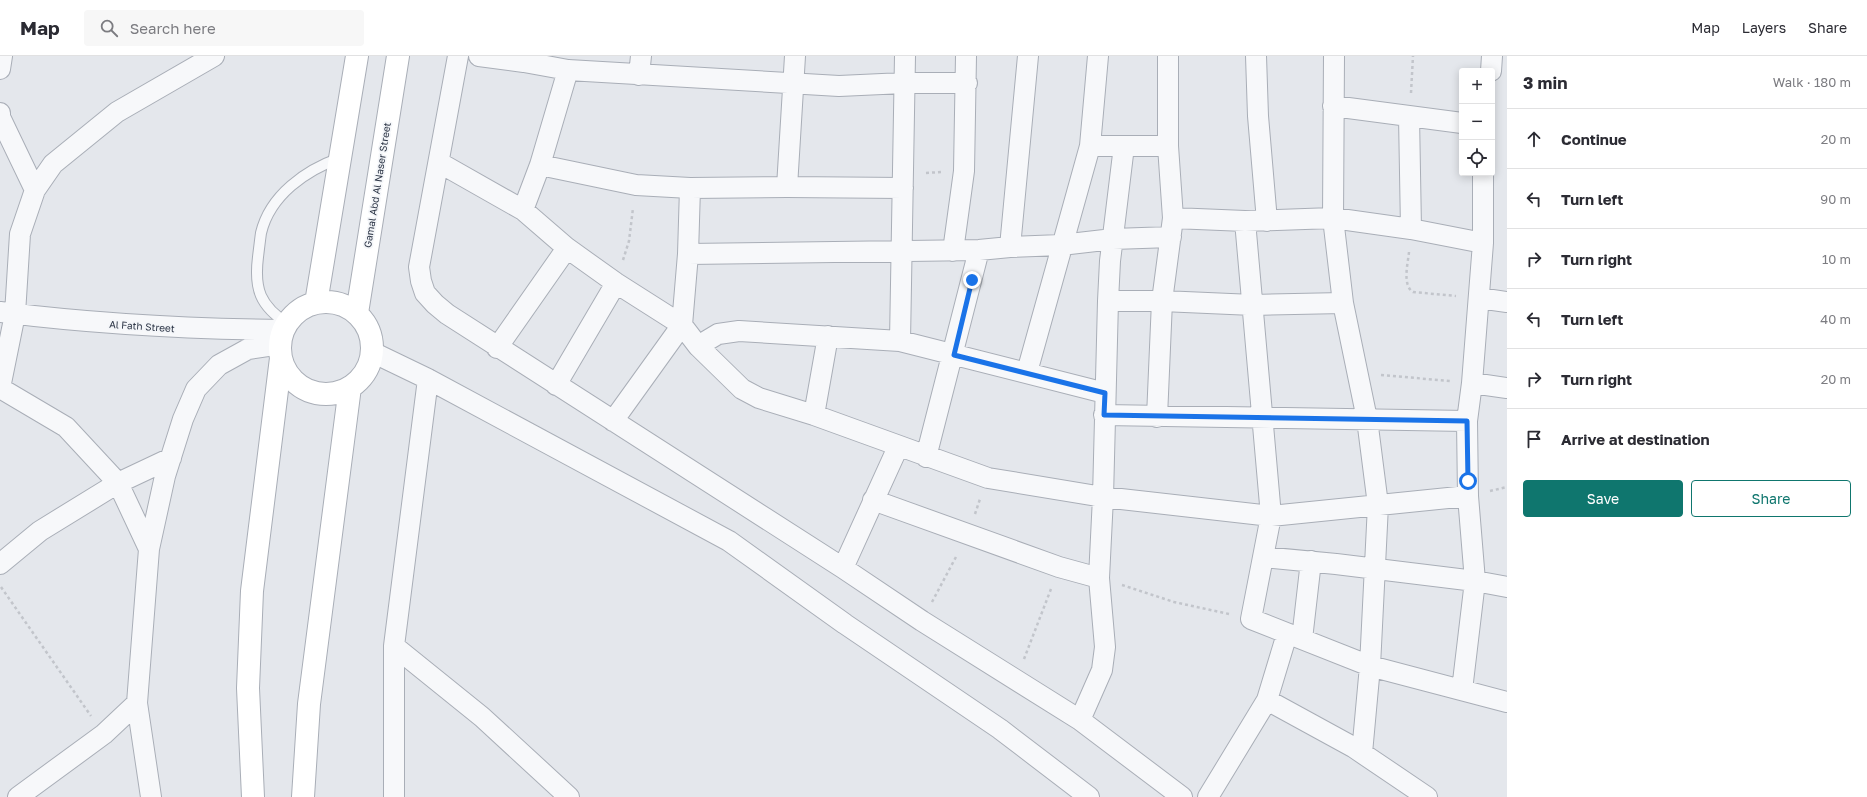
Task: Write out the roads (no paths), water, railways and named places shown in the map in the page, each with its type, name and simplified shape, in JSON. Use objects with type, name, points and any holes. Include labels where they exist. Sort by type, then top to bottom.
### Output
[{"type":"main road","points":[[316,303],[357,56]]},
{"type":"main road","name":"Gamal Abd Al Naser Street","points":[[356,313],[398,56]]},
{"type":"main road","points":[[253,797],[248,688],[252,591],[283,339],[292,318],[303,309],[316,303],[330,302],[345,306],[356,313],[366,324],[371,338],[372,352],[368,366],[361,378],[350,387],[337,392],[322,394],[308,390],[296,382],[287,371],[283,339]]},
{"type":"main road","points":[[303,797],[309,704],[350,387]]},
{"type":"street","points":[[0,69],[2,56]]},
{"type":"street","points":[[149,549],[118,483],[66,427],[0,388],[8,313],[20,234],[35,190],[53,164],[117,112],[214,56]]},
{"type":"street","points":[[458,56],[440,162],[419,267],[421,281],[426,293],[435,304],[497,348],[843,568],[922,621],[1080,720],[1182,797]]},
{"type":"street","points":[[479,56],[568,70],[640,65],[795,84],[839,86],[904,82],[967,82]]},
{"type":"street","points":[[787,187],[795,84],[795,56]]},
{"type":"street","points":[[900,341],[905,56]]},
{"type":"street","points":[[953,251],[964,171],[967,82],[966,56]]},
{"type":"street","points":[[1010,247],[1028,56]]},
{"type":"street","points":[[1027,372],[1090,146],[1098,56]]},
{"type":"street","points":[[1157,417],[1162,301],[1172,228],[1168,146],[1168,56]]},
{"type":"street","points":[[1256,56],[1258,116],[1267,221]]},
{"type":"street","points":[[1334,56],[1333,218],[1342,304],[1367,419],[1378,504],[1370,666],[1362,753]]},
{"type":"street","points":[[1491,68],[1492,56]]},
{"type":"street","points":[[523,210],[540,165],[568,70]]},
{"type":"street","points":[[1333,106],[1459,123]]},
{"type":"street","points":[[0,113],[0,117],[35,190]]},
{"type":"street","points":[[1409,116],[1411,229]]},
{"type":"street","points":[[1090,146],[1168,146]]},
{"type":"street","points":[[1080,720],[1102,670],[1105,647],[1099,578],[1103,497],[1108,301],[1113,239],[1124,146]]},
{"type":"street","points":[[440,162],[523,210],[567,248],[616,283],[682,326],[698,346],[742,389],[759,398],[814,415],[926,457],[988,478],[1103,497],[1271,516],[1468,496]]},
{"type":"street","points":[[540,165],[636,185],[690,188],[787,187],[903,181]]},
{"type":"street","points":[[1462,690],[1475,581],[1468,496],[1467,421],[1472,383],[1483,243],[1483,176]]},
{"type":"street","points":[[613,421],[682,326],[688,254],[690,188]]},
{"type":"street","points":[[688,254],[953,251],[1010,247],[1061,246],[1113,239],[1172,228],[1245,221],[1333,218],[1411,229],[1483,243]]},
{"type":"street","points":[[1245,221],[1261,417],[1271,516],[1251,619],[1370,666],[1507,702]]},
{"type":"street","points":[[497,348],[567,248]]},
{"type":"street","points":[[926,457],[954,355],[979,250]]},
{"type":"street","points":[[556,385],[616,283]]},
{"type":"street","points":[[1479,298],[1507,302]]},
{"type":"street","points":[[1108,301],[1162,301],[1253,305],[1342,304]]},
{"type":"street","name":"Al Fath Street","points":[[8,313],[104,323],[194,329],[283,339]]},
{"type":"street","points":[[698,346],[712,337],[727,331],[900,341],[1105,393]]},
{"type":"street","points":[[814,415],[828,336]]},
{"type":"street","points":[[151,797],[137,703],[149,549],[165,476],[183,419],[196,389],[219,365],[248,349],[283,339]]},
{"type":"street","points":[[372,352],[428,379],[728,541],[845,624],[1000,729],[1088,797]]},
{"type":"street","points":[[394,797],[394,646],[428,379]]},
{"type":"street","points":[[1472,383],[1507,388]]},
{"type":"street","points":[[1104,415],[1467,421]]},
{"type":"street","points":[[843,568],[898,446]]},
{"type":"street","points":[[0,564],[40,531],[118,483],[171,458]]},
{"type":"street","points":[[873,500],[1060,567],[1099,578]]},
{"type":"street","points":[[1263,557],[1311,561],[1475,581],[1507,587]]},
{"type":"street","points":[[1208,797],[1267,700],[1294,636],[1311,561]]},
{"type":"street","points":[[394,646],[482,717],[569,797]]},
{"type":"street","points":[[1267,700],[1362,753],[1427,797]]},
{"type":"street","points":[[18,797],[104,734],[137,703]]},
{"type":"lane","points":[[283,339],[273,315],[263,302],[258,286],[257,269],[261,232],[273,207],[283,193],[295,181],[324,163],[340,158]]}]
